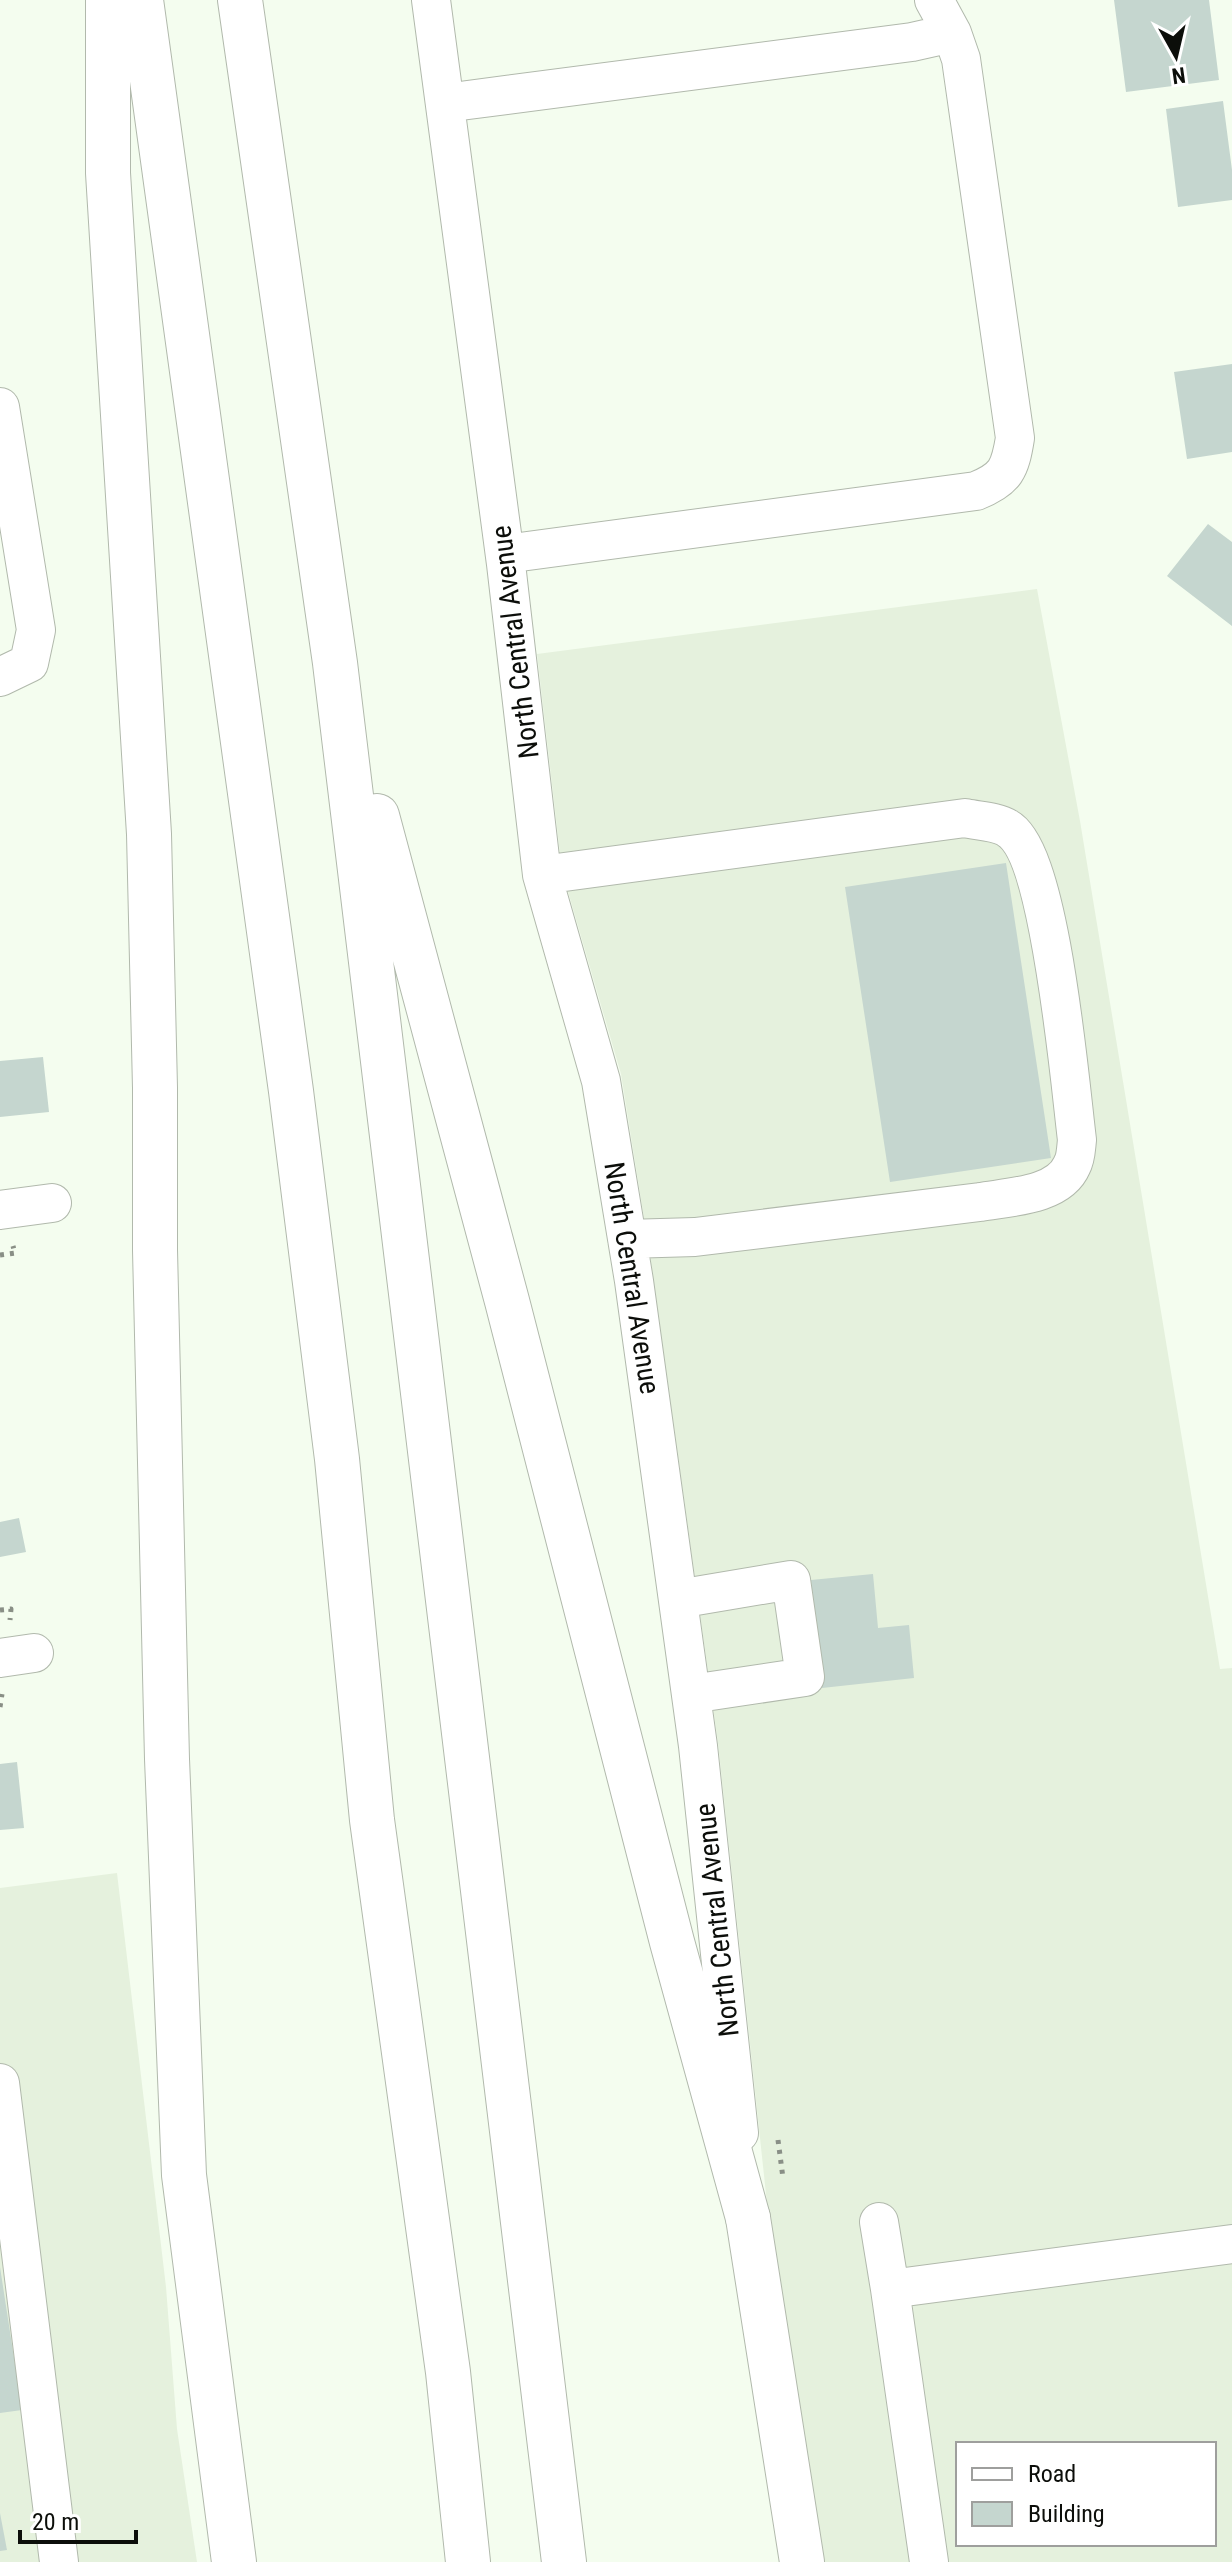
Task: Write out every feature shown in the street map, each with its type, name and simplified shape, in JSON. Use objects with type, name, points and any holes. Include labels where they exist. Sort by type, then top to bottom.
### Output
[{"type":"main road","points":[[108,0],[108,173],[149,834],[167,1759],[184,2175],[234,2562]]},
{"type":"main road","points":[[141,0],[295,1122],[337,1459],[372,1820],[448,2372],[468,2562]]},
{"type":"main road","points":[[240,0],[335,663],[564,2562]]},
{"type":"main road","points":[[335,663],[507,1301],[672,1942],[748,2218]]},
{"type":"main road","name":"North Central Avenue","points":[[748,2218],[802,2562]]},
{"type":"street","name":"North Central Avenue","points":[[431,0],[505,554],[542,875],[601,1081],[634,1281],[691,1694],[748,2218]]},
{"type":"street","points":[[505,554],[976,491],[996,483],[1011,465],[1015,438],[961,59],[952,33],[934,0]]},
{"type":"street","points":[[445,103],[897,44],[952,33]]},
{"type":"street","points":[[0,407],[36,630],[14,670]]},
{"type":"street","points":[[542,875],[965,818],[1007,828],[1023,846],[1048,919],[1077,1140],[1072,1165],[1059,1183],[1021,1195],[980,1202],[695,1237],[627,1239]]},
{"type":"street","points":[[0,1210],[52,1203]]},
{"type":"street","points":[[678,1599],[791,1580],[805,1677],[691,1694]]},
{"type":"street","points":[[0,2083],[59,2562]]},
{"type":"street","points":[[879,2222],[929,2562]]},
{"type":"street","points":[[890,2289],[1232,2244]]},
{"type":"path","points":[[0,1255],[15,1253]]},
{"type":"shaded area","points":[[1037,589],[1080,821],[1220,1669],[1232,1668],[1232,2562],[822,2562],[768,2213],[718,1743],[650,1256],[621,1074],[562,871],[537,654]]},
{"type":"shaded area","points":[[117,1873],[166,2287],[177,2429],[197,2562],[0,2562],[0,1888]]},
{"type":"building","points":[[1114,0],[1209,0],[1219,80],[1126,92]]},
{"type":"building","points":[[1223,101],[1232,170],[1232,200],[1178,207],[1166,109]]},
{"type":"building","points":[[1232,364],[1232,452],[1187,459],[1174,372]]},
{"type":"building","points":[[1208,524],[1232,542],[1232,626],[1167,576]]},
{"type":"building","points":[[1006,863],[1051,1158],[890,1182],[845,887]]},
{"type":"building","points":[[43,1057],[49,1112],[0,1117],[0,1061]]},
{"type":"building","points":[[19,1518],[26,1552],[0,1557],[0,1522]]},
{"type":"building","points":[[873,1574],[878,1628],[909,1625],[914,1678],[822,1688],[811,1580]]},
{"type":"building","points":[[17,1762],[24,1828],[0,1830],[0,1764]]},
{"type":"building","points":[[0,2267],[22,2410],[0,2413]]},
{"type":"building","points":[[0,2513],[7,2550],[0,2551]]}]
